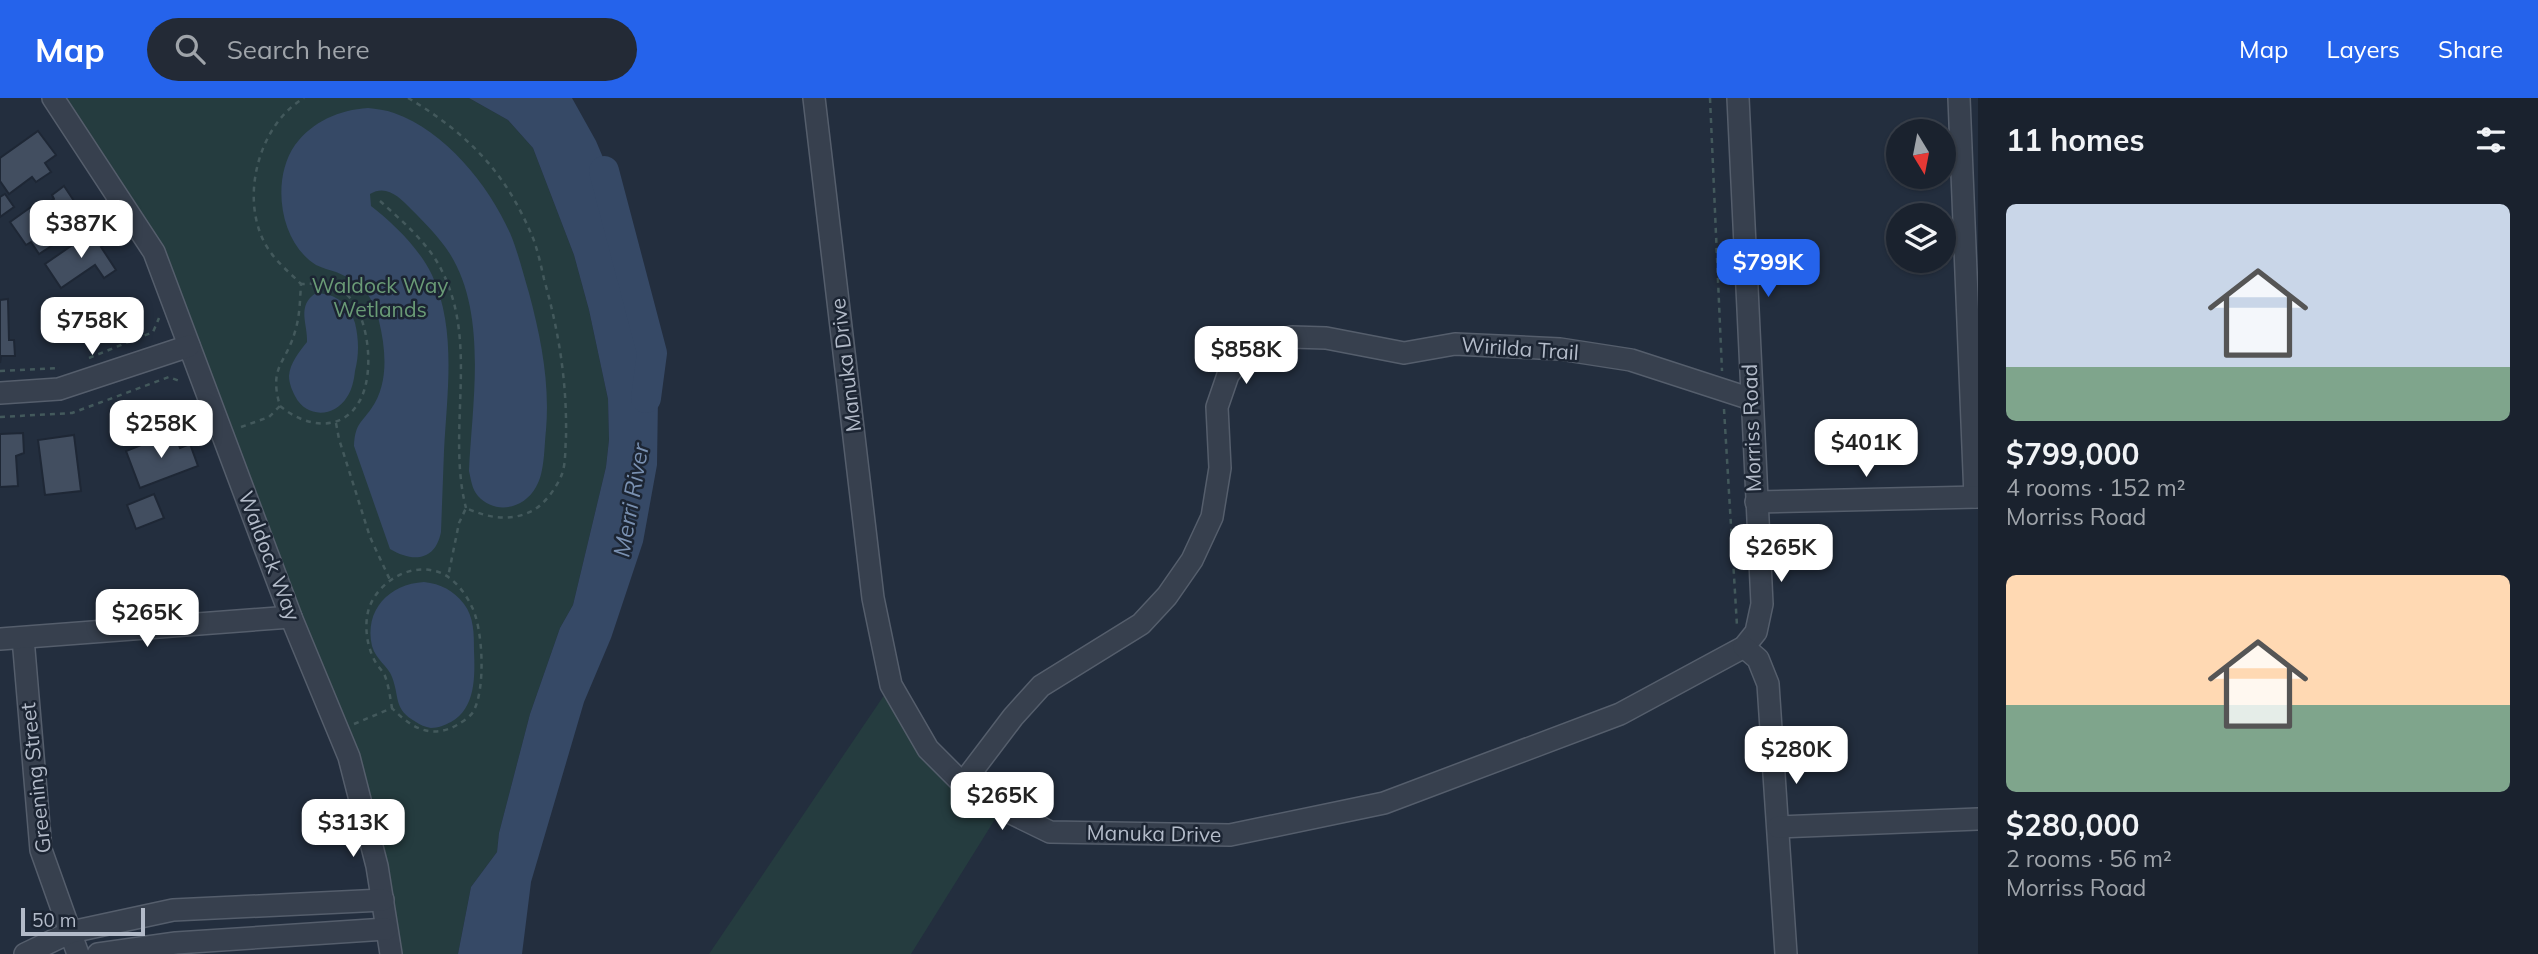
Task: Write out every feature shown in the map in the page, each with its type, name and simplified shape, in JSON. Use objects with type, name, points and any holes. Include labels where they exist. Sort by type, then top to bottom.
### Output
[{"type":"street","name":"Waldock Way","points":[[53,98],[154,252],[291,617],[349,757],[383,900],[391,954]]},
{"type":"street","name":"Manuka Drive","points":[[814,98],[873,598],[891,685],[928,749],[974,795],[1049,832],[1230,835],[1384,803],[1620,714],[1744,647]]},
{"type":"street","name":"Morriss Road","points":[[1738,98],[1755,502],[1762,604],[1756,632],[1744,647]]},
{"type":"street","points":[[1755,502],[1977,497],[1959,98]]},
{"type":"street","name":"Wirilda Trail","points":[[963,783],[1013,717],[1041,687],[1141,624],[1167,596],[1192,560],[1212,517],[1220,468],[1217,407],[1228,374],[1249,347],[1292,337],[1326,338],[1404,353],[1455,344],[1560,349],[1631,360],[1751,399]]},
{"type":"street","points":[[0,393],[59,389],[189,346]]},
{"type":"street","points":[[0,639],[291,617]]},
{"type":"street","name":"Greening Street","points":[[23,638],[41,850],[78,954]]},
{"type":"street","points":[[1744,647],[1758,659],[1768,684],[1786,954]]},
{"type":"street","points":[[1778,827],[1978,819]]},
{"type":"street","points":[[25,954],[71,932],[173,910],[383,900]]},
{"type":"street","points":[[97,954],[176,943],[386,929]]},
{"type":"path","points":[[301,284],[296,328],[275,375],[280,407],[305,421],[322,425],[336,423],[350,414],[361,401],[366,380],[368,353],[359,309],[349,295],[333,285],[301,284],[269,251],[258,224],[253,194],[255,169],[265,142],[279,122],[304,98]]},
{"type":"path","points":[[408,98],[455,130],[488,162],[504,183],[534,240],[553,311],[564,370],[565,450],[562,473],[551,493],[538,508],[522,516],[501,518],[482,515],[466,508]]},
{"type":"path","points":[[380,201],[422,243],[441,269],[453,299],[460,330],[458,461],[466,508],[459,523],[448,577]]},
{"type":"path","points":[[89,358],[153,332],[160,316]]},
{"type":"path","points":[[0,371],[64,368]]},
{"type":"path","points":[[0,417],[72,413],[169,377],[185,383]]},
{"type":"path","points":[[223,434],[269,417],[280,407]]},
{"type":"path","points":[[336,423],[370,537],[390,580]]},
{"type":"path","points":[[433,570],[448,577],[463,591],[479,625],[480,682],[473,712],[463,722],[437,733],[412,727],[392,708],[390,690],[384,674],[370,650],[368,614],[374,598],[397,575],[433,570]]},
{"type":"path","points":[[338,731],[392,708]]},
{"type":"green space","name":"Waldock Way Wetlands","points":[[53,98],[469,98],[508,120],[533,148],[574,255],[589,310],[608,399],[609,440],[606,467],[573,605],[560,628],[530,714],[499,833],[497,852],[471,887],[458,954],[391,954],[349,757],[176,310]]},
{"type":"green space","points":[[891,685],[928,749],[1002,808],[911,954],[709,954]]},
{"type":"water","points":[[469,98],[572,98],[607,167],[615,220],[633,265],[643,306],[658,397],[657,465],[643,542],[611,638],[584,702],[531,882],[522,954],[458,954],[471,887],[497,852],[499,833],[530,714],[560,628],[573,605],[606,467],[609,440],[608,399],[574,255],[533,148],[508,120]]},
{"type":"water","points":[[368,108],[394,113],[431,132],[463,161],[490,196],[510,233],[518,255],[544,361],[547,412],[543,467],[539,481],[531,494],[517,505],[493,506],[478,496],[469,471],[474,332],[462,278],[442,242],[402,201],[388,191],[370,194],[371,206],[405,237],[427,265],[440,296],[445,317],[448,384],[441,532],[434,549],[422,557],[406,556],[390,549],[354,446],[357,429],[377,399],[383,378],[383,343],[373,304],[365,291],[352,280],[316,265],[303,255],[287,226],[283,209],[283,175],[287,159],[295,145],[310,129],[327,118]]},
{"type":"water","points":[[316,293],[330,295],[345,305],[355,323],[358,341],[349,394],[335,409],[320,413],[313,412],[300,403],[292,389],[289,376],[293,362],[307,342],[305,309],[310,298]]},
{"type":"water","points":[[424,582],[436,584],[460,599],[470,614],[473,632],[474,681],[470,700],[459,716],[434,728],[418,723],[400,708],[392,677],[372,646],[371,633],[372,621],[382,601],[400,588]]},
{"type":"building","points":[[38,131],[56,155],[45,163],[51,172],[36,182],[32,177],[9,194],[0,181],[0,158]]},
{"type":"building","points":[[64,186],[74,201],[64,208],[77,227],[65,236],[60,229],[51,236],[56,243],[39,254],[31,242],[26,245],[10,222],[38,202],[42,207],[54,199],[52,195]]},
{"type":"building","points":[[5,194],[14,207],[0,217],[0,197]]},
{"type":"building","points":[[97,228],[107,243],[101,247],[116,270],[104,278],[95,265],[61,288],[45,264]]},
{"type":"building","points":[[8,299],[9,340],[14,340],[15,356],[1,356],[0,363],[0,300]]},
{"type":"building","points":[[174,432],[180,448],[190,444],[198,466],[140,488],[126,451]]},
{"type":"building","points":[[23,433],[24,453],[16,456],[18,486],[0,487],[0,434]]},
{"type":"building","points":[[74,435],[81,491],[45,495],[38,440]]},
{"type":"building","points":[[154,494],[164,518],[136,529],[127,505]]},
{"type":"waterway","name":"Merri River","points":[[604,171],[652,353],[646,398]]}]
